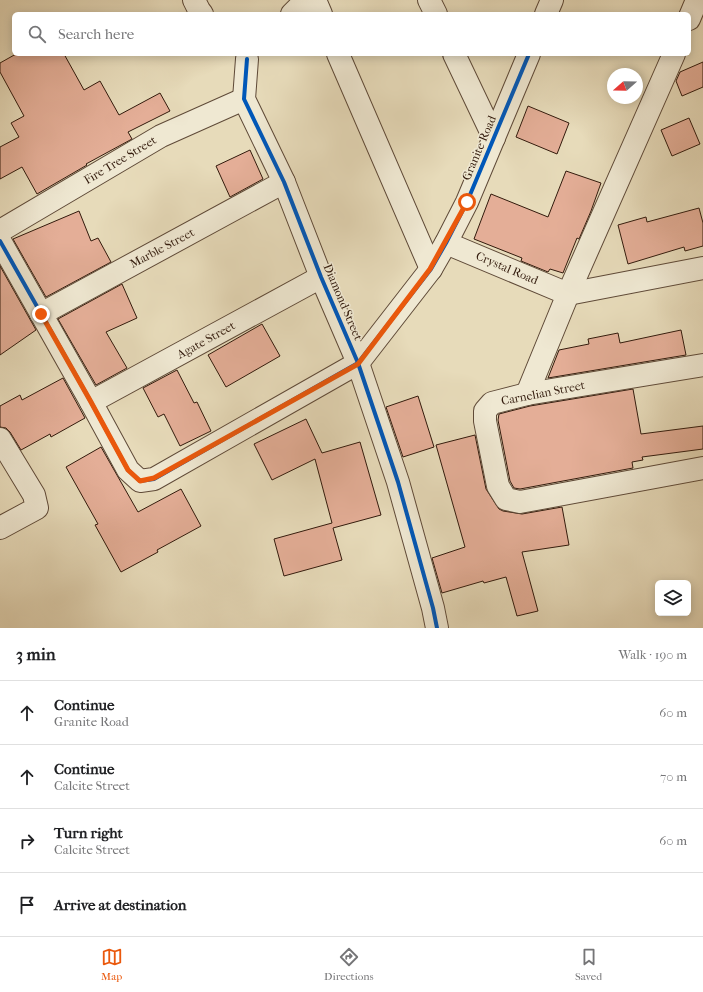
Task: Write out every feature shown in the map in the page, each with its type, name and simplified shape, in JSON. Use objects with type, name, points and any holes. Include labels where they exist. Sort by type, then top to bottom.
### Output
[{"type":"street","points":[[194,0],[200,12]]},
{"type":"street","points":[[294,12],[306,0]]},
{"type":"street","points":[[315,0],[320,12]]},
{"type":"street","points":[[429,0],[435,12]]},
{"type":"street","points":[[547,12],[552,0]]},
{"type":"street","points":[[699,0],[703,8]]},
{"type":"street","points":[[691,15],[699,0]]},
{"type":"street","points":[[244,99],[247,56]]},
{"type":"street","points":[[339,56],[430,269]]},
{"type":"street","points":[[455,56],[494,138]]},
{"type":"street","name":"Granite Road","points":[[358,364],[430,269],[446,243],[467,202],[528,56]]},
{"type":"street","points":[[527,394],[568,294],[673,56]]},
{"type":"street","name":"Diamond Street","points":[[244,99],[284,182],[321,277],[358,364],[398,482],[433,608],[437,628]]},
{"type":"street","name":"Fire Tree Street","points":[[0,231],[161,136],[244,99]]},
{"type":"street","name":"Marble Street","points":[[41,314],[284,182]]},
{"type":"street","points":[[0,241],[128,470],[140,481],[154,478],[358,364]]},
{"type":"street","name":"Crystal Road","points":[[446,243],[568,294]]},
{"type":"street","points":[[568,294],[703,268]]},
{"type":"street","name":"Agate Street","points":[[91,402],[321,277]]},
{"type":"street","name":"Carnelian Street","points":[[703,365],[527,394],[492,404],[485,411],[485,421],[498,486],[506,499],[520,502],[703,468]]},
{"type":"street","points":[[0,440],[34,495],[37,508],[0,528]]},
{"type":"building","points":[[12,56],[65,56],[84,90],[100,81],[119,115],[160,93],[170,111],[128,132],[132,139],[86,164],[87,165],[37,194],[22,167],[0,179],[0,147],[19,137],[11,123],[24,116],[0,72],[0,63]]},
{"type":"building","points":[[703,62],[703,87],[682,96],[676,81],[680,72]]},
{"type":"building","points":[[528,106],[569,123],[557,154],[516,137]]},
{"type":"building","points":[[689,118],[700,144],[672,156],[661,130]]},
{"type":"building","points":[[250,150],[263,179],[230,197],[216,166]]},
{"type":"building","points":[[566,171],[601,183],[591,211],[579,239],[577,238],[563,273],[550,269],[548,272],[521,261],[522,258],[474,239],[491,194],[548,217]]},
{"type":"building","points":[[699,208],[703,223],[703,246],[685,251],[684,247],[628,264],[618,225],[646,217],[647,222]]},
{"type":"building","points":[[79,211],[91,241],[98,238],[111,262],[46,297],[13,239]]},
{"type":"building","points":[[0,266],[36,330],[0,355]]},
{"type":"building","points":[[122,284],[137,318],[106,332],[127,368],[96,385],[58,319]]},
{"type":"building","points":[[262,324],[280,356],[226,387],[208,355]]},
{"type":"building","points":[[681,330],[686,355],[548,378],[559,350],[589,344],[588,339],[618,333],[620,343]]},
{"type":"building","points":[[177,370],[194,403],[197,402],[211,431],[180,446],[164,414],[158,417],[143,388]]},
{"type":"building","points":[[63,378],[85,418],[51,437],[50,434],[21,450],[10,432],[6,428],[0,427],[0,406],[20,395],[22,400]]},
{"type":"building","points":[[633,389],[641,434],[703,426],[703,449],[642,457],[643,460],[632,462],[633,468],[520,489],[514,488],[510,481],[498,420],[499,414],[530,406]]},
{"type":"building","points":[[418,396],[434,447],[403,457],[386,407]]},
{"type":"building","points":[[306,419],[322,453],[360,442],[381,515],[333,528],[342,560],[284,576],[274,539],[332,523],[315,459],[272,480],[254,444]]},
{"type":"building","points":[[475,435],[486,489],[499,509],[522,514],[562,507],[569,545],[522,552],[538,611],[517,616],[506,577],[484,583],[483,581],[442,593],[432,558],[465,547],[436,445]]},
{"type":"building","points":[[101,447],[138,512],[181,489],[201,526],[121,572],[95,525],[98,524],[66,467]]},
{"type":"cycle path","points":[[0,241],[128,470],[140,481],[154,479],[358,363],[431,269],[446,243],[467,202],[528,56]]},
{"type":"cycle path","points":[[247,59],[244,99],[284,182],[321,277],[358,363],[398,482],[433,608],[437,628]]},
{"type":"route","points":[[41,314],[128,470],[140,481],[154,478],[358,364],[430,269],[446,243],[467,202]]}]
